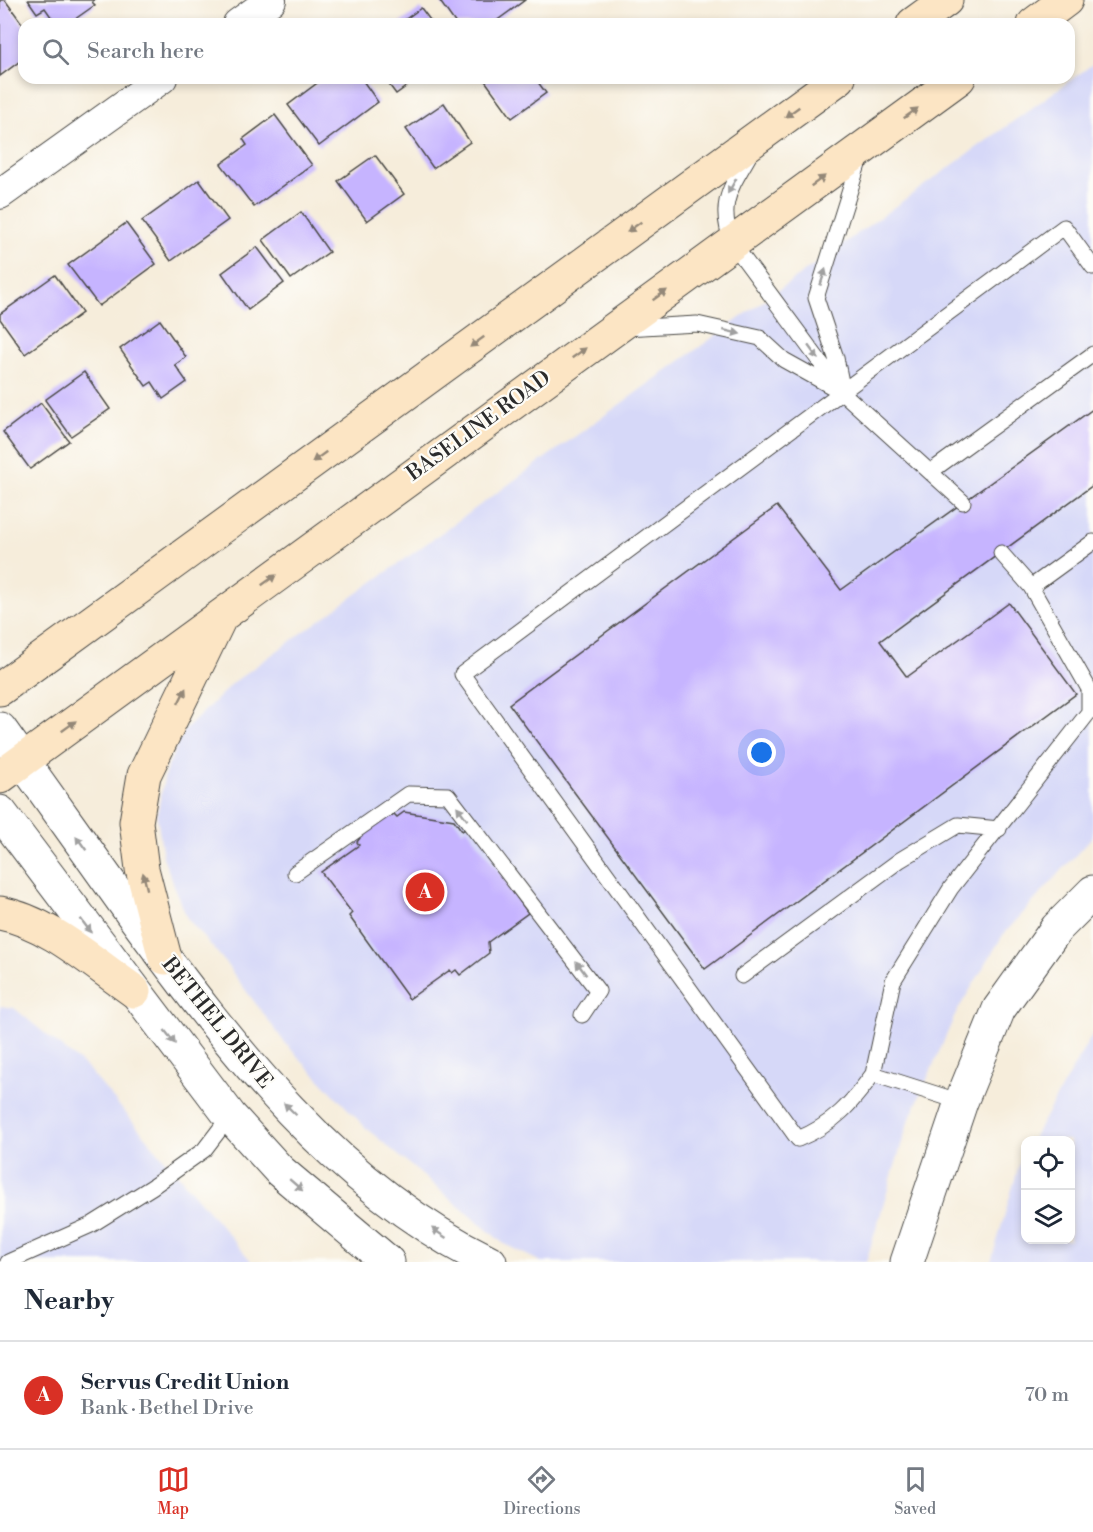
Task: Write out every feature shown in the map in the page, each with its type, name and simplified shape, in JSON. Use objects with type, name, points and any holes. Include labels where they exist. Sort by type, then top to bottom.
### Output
[{"type":"main road","points":[[921,18],[946,0]]},
{"type":"main road","points":[[1042,18],[1066,0]]},
{"type":"main road","points":[[0,689],[831,84]]},
{"type":"main road","name":"BASELINE ROAD","points":[[11,768],[951,84]]},
{"type":"main road","points":[[165,958],[142,869],[136,822],[144,775],[222,615]]},
{"type":"main road","points":[[0,913],[18,916],[53,935],[134,991]]},
{"type":"street","points":[[246,18],[271,0]]},
{"type":"street","points":[[0,194],[154,84]]},
{"type":"street","name":"BETHEL DRIVE","points":[[0,729],[11,768],[165,958],[258,1078],[370,1186],[464,1250],[489,1262]]},
{"type":"street","name":"BETHEL DRIVE","points":[[0,812],[231,1116],[280,1171],[387,1262]]},
{"type":"street","points":[[907,1262],[961,1102],[999,1009],[1056,928],[1089,906]]},
{"type":"lane","points":[[761,135],[726,197],[727,230],[733,244],[843,393],[963,502]]},
{"type":"lane","points":[[843,393],[836,358],[816,298],[864,147]]},
{"type":"lane","points":[[1001,553],[1031,587],[1091,688],[1089,712],[951,888],[893,981],[873,1074],[847,1109],[817,1131],[798,1139],[462,674],[1064,227],[1093,267]]},
{"type":"lane","points":[[612,329],[697,324],[760,338],[784,360],[843,393]]},
{"type":"lane","points":[[930,472],[1093,354]]},
{"type":"lane","points":[[1031,587],[1093,542]]},
{"type":"lane","points":[[295,873],[408,794],[448,795],[598,991],[582,1015]]},
{"type":"lane","points":[[742,976],[900,860],[958,825],[999,829]]},
{"type":"lane","points":[[873,1074],[961,1102]]},
{"type":"lane","points":[[8,1262],[91,1225],[152,1187],[204,1150],[231,1116]]},
{"type":"shaded area","points":[[1093,64],[1093,836],[1003,935],[956,1013],[908,1123],[866,1262],[541,1262],[504,1244],[366,1128],[285,1043],[221,957],[187,918],[163,857],[157,816],[165,774],[182,733],[234,682],[1065,84],[1075,84],[1075,77]]},
{"type":"shaded area","points":[[0,1006],[14,1008],[88,1069],[252,1262],[0,1262]]},
{"type":"shaded area","points":[[1093,1033],[1093,1262],[991,1262],[1021,1161],[1021,1244],[1075,1244],[1075,1136],[1034,1136]]},
{"type":"building","points":[[0,0],[5,0],[18,18],[18,62],[0,76]]},
{"type":"building","points":[[28,0],[94,0],[92,2],[95,5],[77,18],[52,18],[45,8],[37,13]]},
{"type":"building","points":[[439,0],[525,0],[500,18],[452,18]]},
{"type":"building","points":[[421,8],[428,18],[407,18]]},
{"type":"building","points":[[316,84],[365,84],[378,102],[319,146],[288,105]]},
{"type":"building","points":[[388,84],[410,84],[396,94]]},
{"type":"building","points":[[487,84],[539,84],[546,93],[512,118]]},
{"type":"building","points":[[444,103],[470,142],[433,168],[406,129]]},
{"type":"building","points":[[275,115],[312,165],[254,207],[221,164],[247,145],[243,139]]},
{"type":"building","points":[[375,155],[404,194],[367,221],[338,181]]},
{"type":"building","points":[[199,180],[228,220],[171,261],[142,221]]},
{"type":"building","points":[[301,212],[329,252],[291,279],[263,240]]},
{"type":"building","points":[[126,223],[156,264],[99,306],[68,265]]},
{"type":"building","points":[[257,247],[284,283],[248,310],[222,273]]},
{"type":"building","points":[[55,275],[82,313],[25,354],[0,319],[0,314]]},
{"type":"building","points":[[160,320],[186,357],[175,365],[187,382],[163,399],[152,382],[146,386],[120,349]]},
{"type":"building","points":[[84,372],[110,409],[71,436],[45,400]]},
{"type":"building","points":[[41,403],[69,441],[30,469],[3,432]]},
{"type":"building","points":[[1093,409],[1093,485],[880,641],[907,677],[1009,603],[1076,694],[705,969],[509,704],[777,506],[841,590]]},
{"type":"building","points":[[387,812],[390,817],[394,814],[397,817],[404,812],[454,820],[462,831],[467,828],[528,913],[488,942],[489,953],[460,975],[456,970],[452,973],[450,970],[409,999],[349,916],[352,913],[321,872],[359,845],[357,842],[360,838],[357,834]]},
{"type":"place","name":"Servus Credit Union","points":[[425,892]]}]
